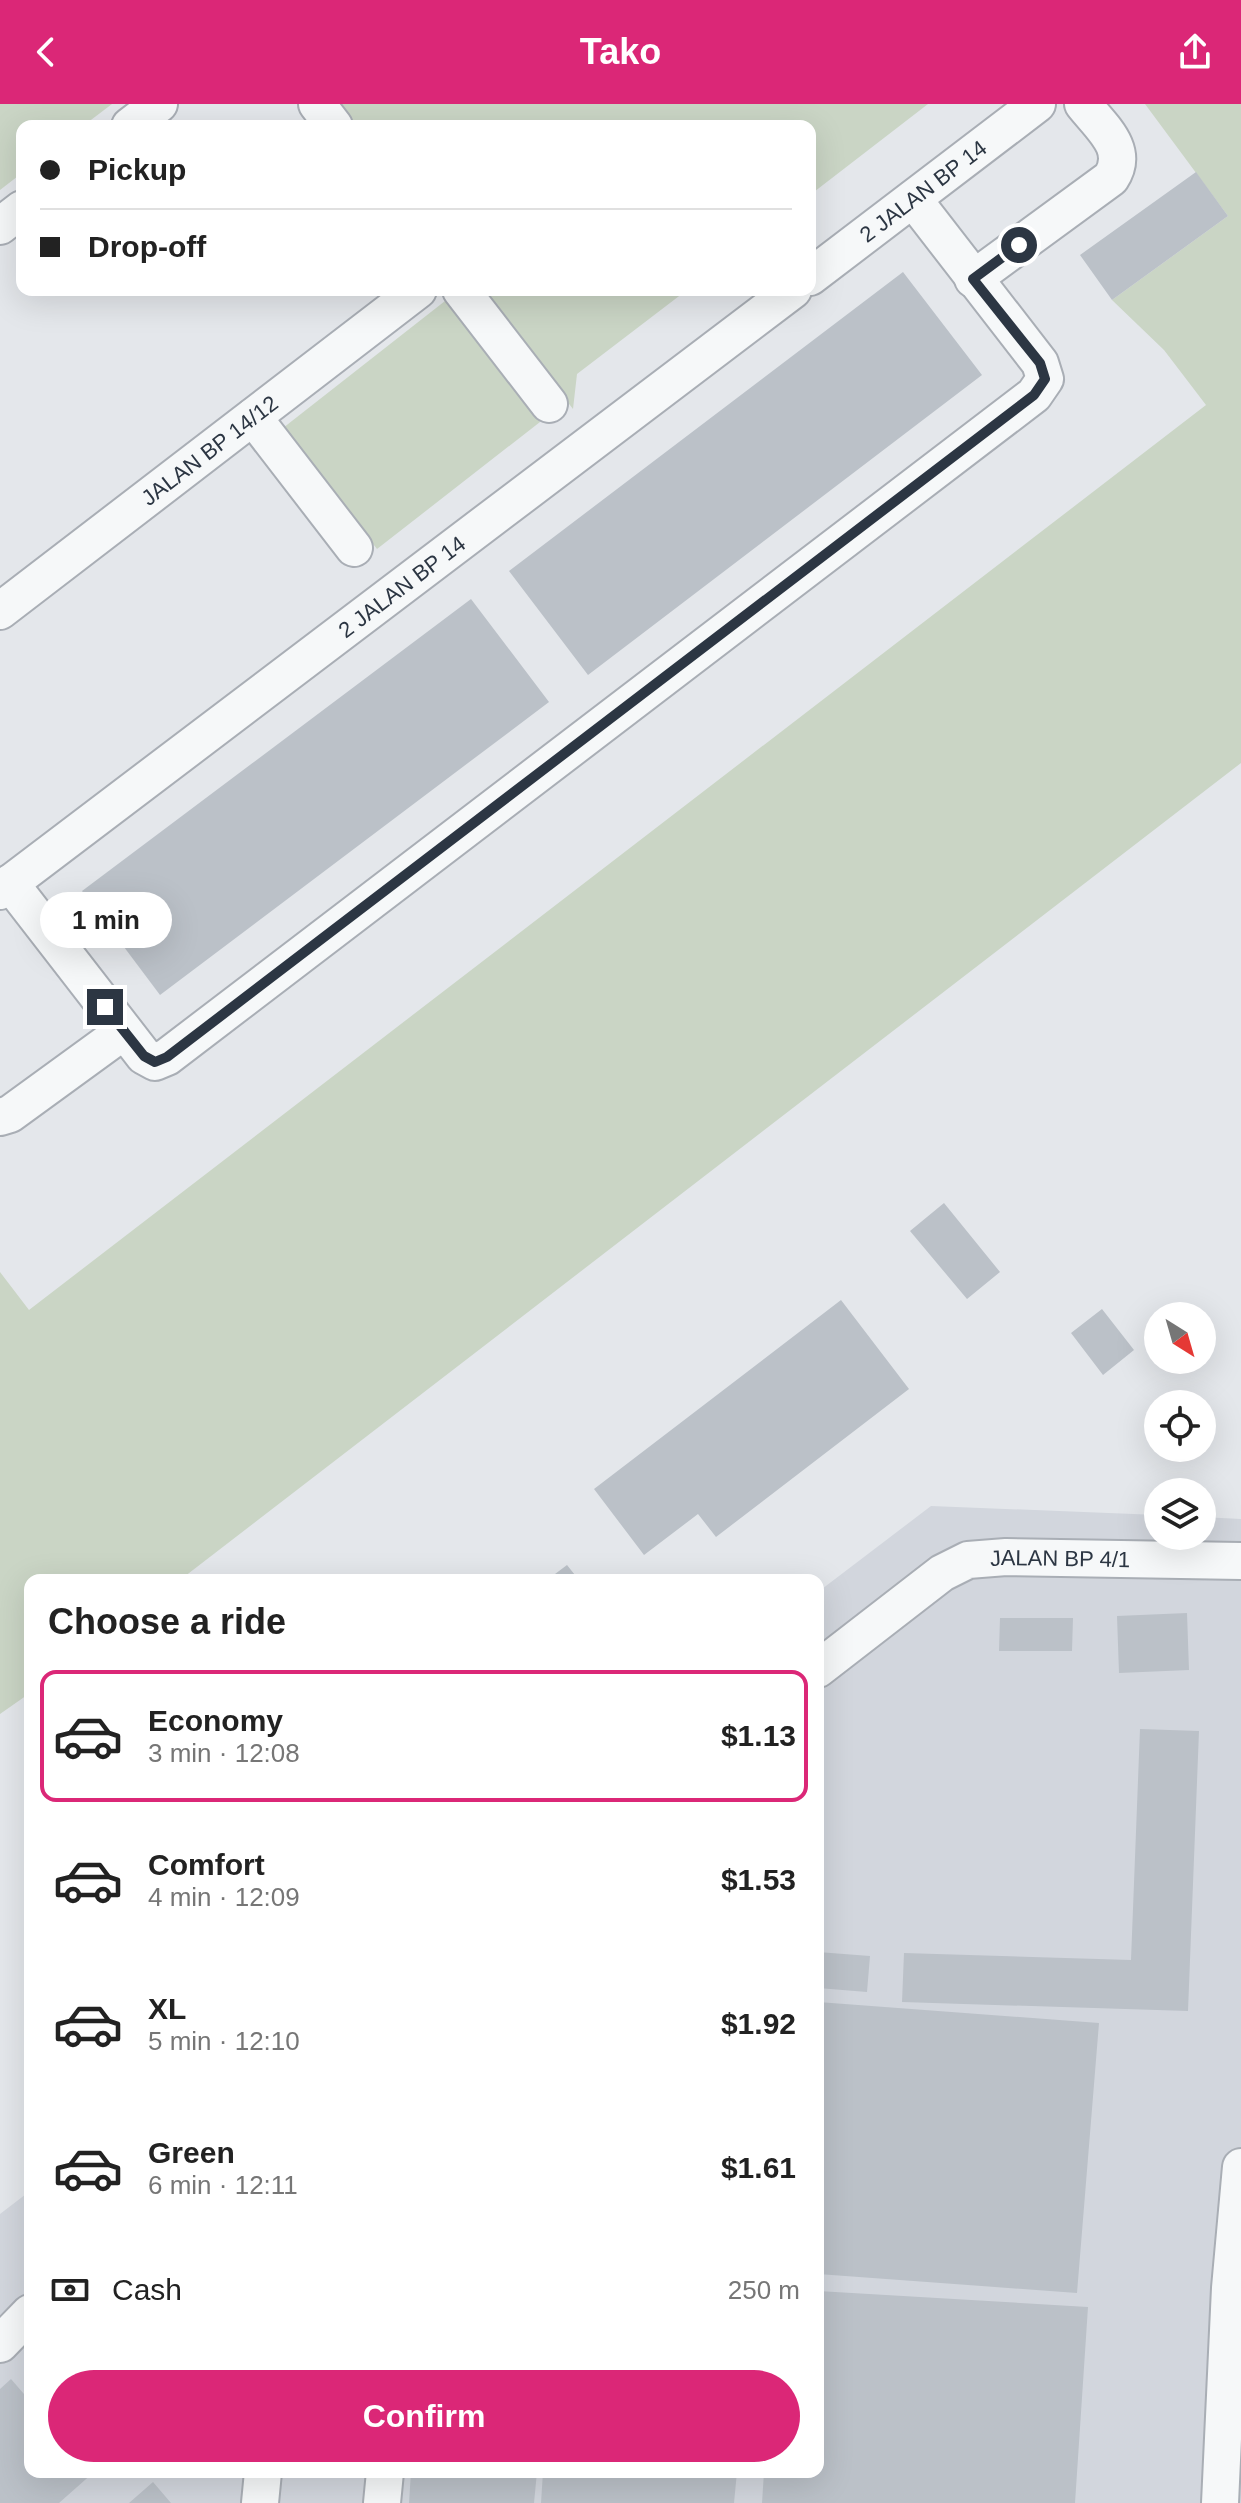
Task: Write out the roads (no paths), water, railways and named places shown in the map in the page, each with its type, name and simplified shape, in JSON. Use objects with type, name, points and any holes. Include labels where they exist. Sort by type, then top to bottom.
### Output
[{"type":"street","points":[[138,120],[159,104]]},
{"type":"street","points":[[317,104],[329,120]]},
{"type":"street","name":"2 JALAN BP 14","points":[[816,272],[1037,104]]},
{"type":"street","points":[[973,279],[1111,178],[1118,166],[1119,150],[1083,104]]},
{"type":"street","points":[[5,887],[144,1056],[155,1062],[167,1057],[1034,395],[1045,379],[1040,363],[913,199]]},
{"type":"street","points":[[0,226],[16,214]]},
{"type":"street","name":"JALAN BP 14/12","points":[[0,611],[410,296]]},
{"type":"street","points":[[466,296],[549,404]]},
{"type":"street","name":"2 JALAN BP 14","points":[[5,887],[785,296]]},
{"type":"street","points":[[253,417],[354,548]]},
{"type":"street","points":[[0,1117],[124,1031]]},
{"type":"street","name":"JALAN BP 4/1","points":[[824,1664],[942,1573],[968,1560],[1006,1557],[1241,1561]]},
{"type":"street","points":[[1220,2503],[1230,2288],[1241,2167]]},
{"type":"street","points":[[0,2344],[24,2319]]},
{"type":"street","points":[[260,2503],[262,2478]]},
{"type":"street","points":[[382,2503],[384,2478]]}]
